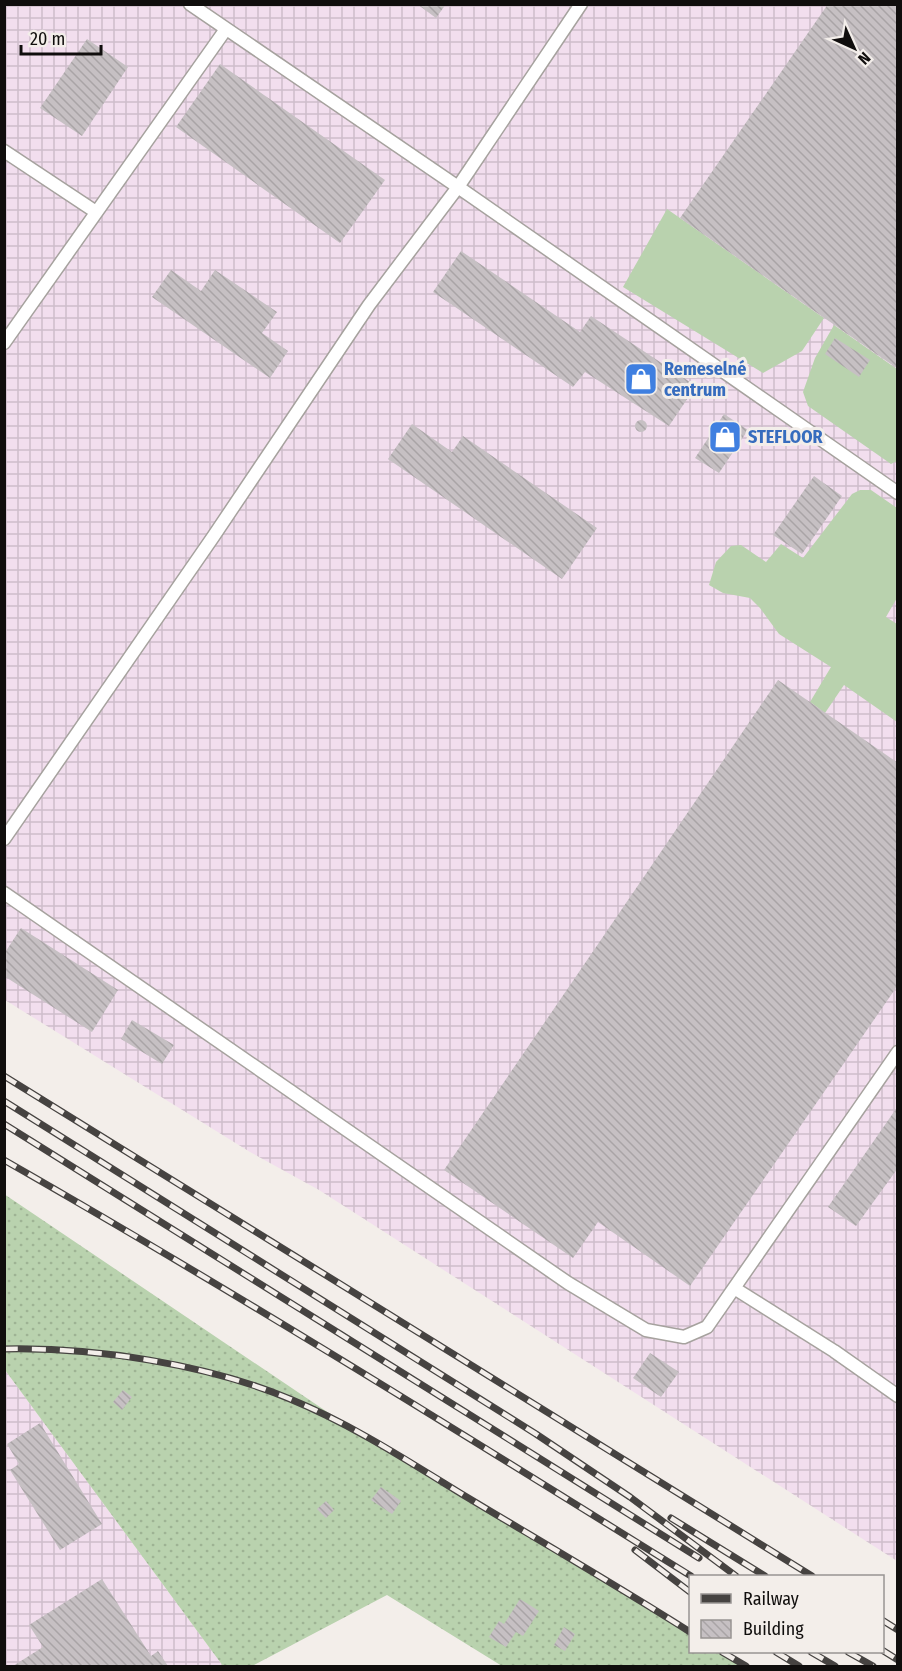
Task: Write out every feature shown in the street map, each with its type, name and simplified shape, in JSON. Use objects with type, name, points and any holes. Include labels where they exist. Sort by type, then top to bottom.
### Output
[{"type":"lane","points":[[190,4],[458,187],[897,493]]},
{"type":"lane","points":[[4,839],[219,528],[369,305],[458,187],[581,4]]},
{"type":"lane","points":[[4,343],[225,29]]},
{"type":"lane","points":[[4,151],[96,212]]},
{"type":"lane","points":[[4,893],[568,1284],[646,1330],[684,1337],[707,1327],[897,1052]]},
{"type":"lane","points":[[734,1288],[834,1351],[897,1396]]},
{"type":"shaded area","points":[[4,5],[897,5],[897,1561],[319,1190],[250,1152],[5,1000]]},
{"type":"shaded area","points":[[5,1370],[223,1666],[5,1666]]},
{"type":"green space","points":[[667,209],[824,318],[802,351],[763,373],[623,287]]},
{"type":"green space","points":[[834,325],[897,369],[897,461],[891,464],[808,406],[803,392],[815,358]]},
{"type":"green space","points":[[860,490],[871,490],[897,508],[897,598],[886,617],[897,624],[897,722],[844,685],[825,713],[810,702],[831,667],[779,634],[750,598],[723,593],[709,585],[716,562],[731,546],[741,545],[766,562],[781,544],[803,558],[852,494]]},
{"type":"green space","points":[[4,1194],[354,1430],[689,1633],[689,1653],[720,1653],[742,1666],[502,1666],[387,1595],[252,1666],[223,1666],[5,1370]]},
{"type":"building","points":[[417,4],[446,4],[436,18]]},
{"type":"building","points":[[828,4],[898,4],[898,369],[680,218]]},
{"type":"building","points":[[87,39],[128,67],[82,136],[40,108]]},
{"type":"building","points":[[220,64],[385,180],[340,243],[176,127]]},
{"type":"building","points":[[461,251],[580,332],[591,316],[696,386],[669,426],[585,372],[573,387],[433,292]]},
{"type":"building","points":[[171,270],[201,291],[215,270],[277,312],[262,333],[288,351],[270,378],[152,297]]},
{"type":"building","points":[[835,338],[870,360],[859,377],[825,354]]},
{"type":"building","points":[[724,414],[748,430],[719,473],[695,458]]},
{"type":"building","points":[[641,420],[647,426],[641,432],[635,426]]},
{"type":"building","points":[[412,424],[452,452],[463,436],[597,528],[562,579],[388,459]]},
{"type":"building","points":[[814,476],[842,496],[802,554],[773,535]]},
{"type":"building","points":[[778,680],[898,763],[898,985],[690,1286],[598,1222],[573,1258],[444,1170]]},
{"type":"building","points":[[21,928],[118,990],[92,1032],[4,976],[4,954]]},
{"type":"building","points":[[132,1020],[174,1045],[162,1064],[121,1039]]},
{"type":"building","points":[[898,1106],[898,1168],[856,1226],[828,1207]]},
{"type":"building","points":[[650,1353],[679,1372],[661,1397],[633,1378]]},
{"type":"building","points":[[123,1390],[132,1397],[122,1410],[113,1402]]},
{"type":"building","points":[[40,1423],[102,1524],[60,1550],[10,1470],[19,1464],[7,1444]]},
{"type":"building","points":[[381,1487],[401,1501],[392,1514],[371,1500]]},
{"type":"building","points":[[326,1501],[334,1510],[326,1518],[317,1509]]},
{"type":"building","points":[[102,1579],[151,1656],[158,1651],[168,1666],[13,1666],[43,1647],[29,1625]]},
{"type":"building","points":[[520,1599],[539,1611],[523,1636],[516,1632],[506,1647],[489,1637],[499,1621],[504,1624]]},
{"type":"building","points":[[564,1627],[575,1634],[565,1651],[554,1645]]},
{"type":"railway","points":[[4,1076],[810,1575]]},
{"type":"railway","points":[[4,1101],[536,1434],[630,1497],[735,1575]]},
{"type":"railway","points":[[4,1124],[699,1558]]},
{"type":"railway","points":[[4,1160],[264,1313],[689,1575]]},
{"type":"railway","points":[[4,1349],[75,1351],[150,1360],[223,1376],[290,1399],[379,1444],[689,1631]]},
{"type":"railway","points":[[671,1518],[763,1575]]},
{"type":"railway","points":[[635,1550],[689,1591]]},
{"type":"railway","points":[[884,1621],[898,1630]]},
{"type":"railway","points":[[884,1651],[898,1660]]},
{"type":"railway","points":[[724,1653],[746,1666]]},
{"type":"railway","points":[[778,1653],[799,1666]]},
{"type":"railway","points":[[813,1653],[835,1666]]},
{"type":"railway","points":[[850,1653],[873,1666]]},
{"type":"place","name":"Remeselné centrum","points":[[641,379]]},
{"type":"place","name":"STEFLOOR","points":[[725,437]]}]
